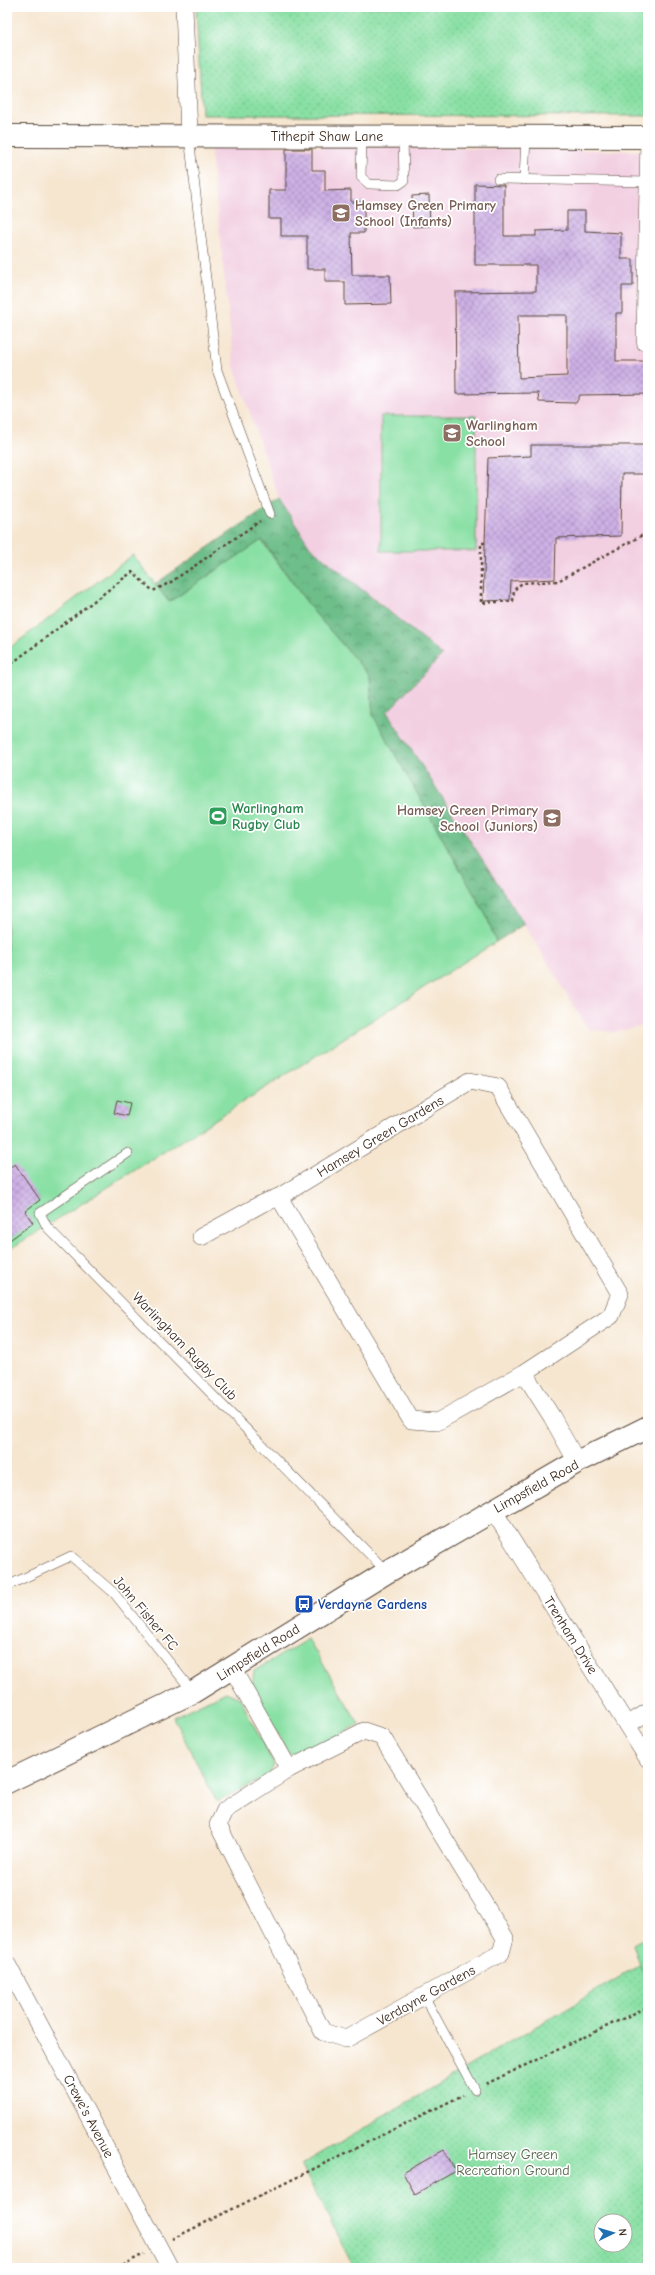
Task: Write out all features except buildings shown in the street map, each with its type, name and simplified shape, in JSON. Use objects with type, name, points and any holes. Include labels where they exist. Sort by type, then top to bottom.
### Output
[{"type":"main road","name":"Tithepit Shaw Lane","points":[[7,136],[189,135],[646,137]]},
{"type":"main road","name":"Limpsfield Road","points":[[7,1782],[193,1692],[387,1572],[493,1510],[577,1462],[648,1427]]},
{"type":"street","points":[[184,7],[189,135]]},
{"type":"street","name":"Hamsey Green Gardens","points":[[470,1081],[498,1087],[620,1294],[611,1316],[524,1373],[437,1422],[410,1420],[279,1197],[470,1081]]},
{"type":"street","points":[[201,1237],[263,1203],[279,1197]]},
{"type":"street","points":[[524,1373],[552,1417],[577,1462]]},
{"type":"street","name":"Trenham Drive","points":[[493,1510],[648,1759]]},
{"type":"street","points":[[232,1668],[289,1769]]},
{"type":"street","points":[[627,1725],[648,1712]]},
{"type":"street","name":"Verdayne Gardens","points":[[364,1731],[382,1737],[505,1938],[501,1953],[346,2039],[323,2032],[218,1825],[225,1810],[289,1769],[364,1731]]},
{"type":"street","name":"Crewe's Avenue","points":[[7,1964],[170,2268]]},
{"type":"lane","points":[[189,135],[217,370],[270,514]]},
{"type":"lane","points":[[362,136],[361,177],[370,184],[398,185],[404,181],[403,136]]},
{"type":"lane","points":[[524,180],[526,137]]},
{"type":"lane","points":[[646,137],[641,338],[642,344],[648,345]]},
{"type":"lane","points":[[498,179],[646,182]]},
{"type":"lane","name":"Warlingham Rugby Club","points":[[128,1153],[40,1213],[48,1227],[387,1572]]},
{"type":"lane","name":"John Fisher FC","points":[[7,1586],[71,1556],[114,1593],[193,1692]]},
{"type":"lane","points":[[424,1996],[475,2090]]},
{"type":"path","points":[[7,667],[132,572],[153,591],[171,582],[270,514]]},
{"type":"path","points":[[485,543],[481,543],[481,603],[513,601],[514,590],[522,583],[558,581],[648,532]]},
{"type":"path","points":[[117,2268],[158,2246],[475,2090],[643,2009],[648,2010]]},
{"type":"shaded area","points":[[210,145],[648,151],[648,1025],[614,1032],[588,1029],[524,924],[387,712],[442,655],[310,547],[279,499],[234,366]]},
{"type":"green space","points":[[196,7],[648,7],[648,116],[202,115]]},
{"type":"green space","points":[[381,416],[476,416],[476,551],[381,551]]},
{"type":"green space","points":[[279,499],[310,547],[442,655],[387,712],[524,924],[496,942],[487,917],[373,715],[370,676],[314,612],[262,540],[169,602],[155,584]]},
{"type":"green space","name":"Warlingham Rugby Club","points":[[261,540],[314,612],[370,676],[373,715],[487,917],[496,942],[7,1251],[7,650],[133,555],[169,602]]},
{"type":"green space","points":[[308,1639],[359,1724],[301,1755],[288,1753],[252,1686],[254,1671]]},
{"type":"green space","points":[[226,1692],[240,1698],[274,1765],[269,1775],[217,1802],[173,1717]]},
{"type":"green space","points":[[648,1936],[648,1979],[640,1965],[633,1944]]},
{"type":"green space","name":"Hamsey Green Recreation Ground","points":[[640,1965],[648,1979],[648,2268],[354,2268],[301,2165]]},
{"type":"place","name":"Hamsey Green Primary School (Infants)","points":[[341,213]]},
{"type":"place","name":"Warlingham School","points":[[452,433]]},
{"type":"place","name":"Warlingham Rugby Club","points":[[218,816]]},
{"type":"place","name":"Hamsey Green Primary School (Juniors)","points":[[552,818]]},
{"type":"place","name":"Verdayne Gardens","points":[[304,1604]]}]
